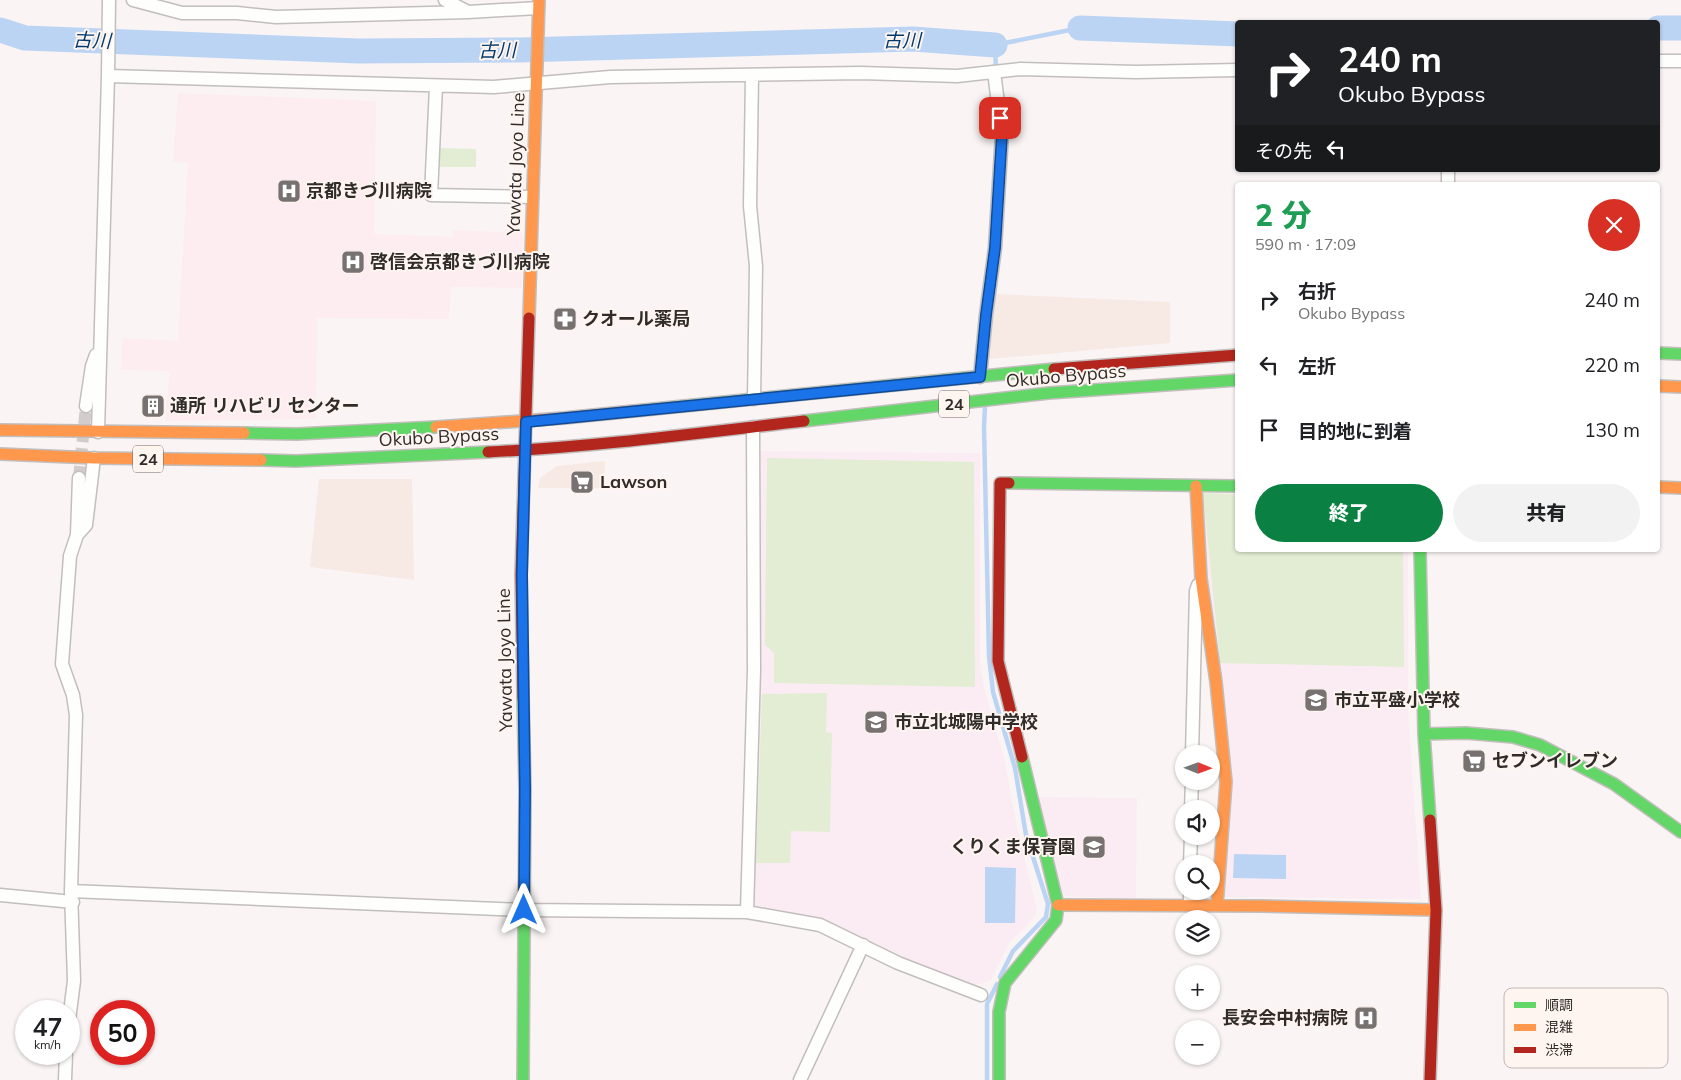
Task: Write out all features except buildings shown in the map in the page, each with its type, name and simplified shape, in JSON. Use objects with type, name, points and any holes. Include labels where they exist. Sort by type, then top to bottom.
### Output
[{"type":"main road","name":"Yawata Joyo Line","points":[[523,1080],[525,789],[522,575],[538,9]]},
{"type":"main road","points":[[1660,353],[1681,354]]},
{"type":"main road","name":"Okubo Bypass","points":[[0,430],[297,434],[526,422],[1109,364],[1235,355]]},
{"type":"main road","name":"Okubo Bypass","points":[[0,454],[296,462],[525,450],[753,427],[1049,393],[1235,380]]},
{"type":"main road","points":[[1660,386],[1681,387]]},
{"type":"main road","points":[[999,1080],[999,1012],[1005,983],[1056,920],[1058,905],[998,661],[1000,483],[1235,486]]},
{"type":"main road","points":[[1196,486],[1202,578],[1216,682],[1226,782],[1217,906]]},
{"type":"main road","points":[[1660,487],[1681,488]]},
{"type":"main road","points":[[1420,552],[1424,734],[1436,910],[1430,1080]]},
{"type":"main road","points":[[1424,734],[1466,733],[1513,737],[1540,745],[1614,784],[1681,832]]},
{"type":"main road","points":[[1058,905],[1190,905],[1436,910]]},
{"type":"street","points":[[133,0],[182,13],[237,13],[276,17],[538,9]]},
{"type":"street","points":[[445,0],[468,12]]},
{"type":"street","points":[[98,432],[109,1]]},
{"type":"street","points":[[1660,62],[1681,61]]},
{"type":"street","points":[[108,76],[494,88],[536,79],[610,77],[861,73],[957,76],[1020,69],[1136,72],[1235,70]]},
{"type":"street","points":[[980,377],[995,248],[1002,134],[994,72]]},
{"type":"street","points":[[752,76],[750,206],[756,266],[754,399]]},
{"type":"street","points":[[436,86],[431,195],[532,197]]},
{"type":"street","points":[[86,406],[92,366],[101,343]]},
{"type":"street","points":[[746,912],[754,670],[753,427]]},
{"type":"street","points":[[77,535],[86,526],[94,458]]},
{"type":"street","points":[[72,1000],[74,981],[72,897],[76,715],[73,695],[62,664],[70,556],[77,535],[79,478]]},
{"type":"street","points":[[1192,745],[1196,591],[1202,578]]},
{"type":"street","points":[[0,895],[524,910],[746,912],[820,925],[898,963],[980,994]]},
{"type":"street","points":[[1190,900],[1190,905]]},
{"type":"street","points":[[800,1080],[863,945]]},
{"type":"street","points":[[65,1080],[66,1065]]},
{"type":"shaded area","name":"啓信会京都きづ川病院","points":[[178,93],[376,101],[374,234],[453,237],[453,230],[523,233],[522,288],[451,287],[449,319],[317,318],[316,419],[165,421],[170,371],[121,370],[122,338],[178,341],[188,163],[173,162]]},
{"type":"shaded area","points":[[996,294],[1170,302],[1170,343],[990,359],[991,328]]},
{"type":"shaded area","name":"市立北城陽中学校","points":[[761,451],[980,453],[980,662],[984,687],[1004,758],[1017,826],[1037,909],[1035,916],[1009,943],[991,980],[984,983],[970,986],[892,956],[836,927],[812,917],[755,907],[751,902],[759,686]]},
{"type":"shaded area","points":[[605,461],[604,488],[538,488],[540,478],[557,466]]},
{"type":"shaded area","points":[[319,479],[412,479],[414,580],[310,567]]},
{"type":"shaded area","name":"市立平盛小学校","points":[[1201,490],[1235,545],[1235,552],[1408,552],[1408,709],[1421,899],[1224,897],[1219,790],[1220,745],[1217,745],[1213,640]]},
{"type":"shaded area","name":"くりくま保育園","points":[[1037,797],[1137,798],[1136,899],[1064,896]]},
{"type":"green space","points":[[438,148],[476,149],[476,167],[438,167]]},
{"type":"green space","points":[[767,458],[974,462],[975,687],[774,683],[774,653],[765,645]]},
{"type":"green space","points":[[1203,493],[1235,494],[1235,552],[1403,552],[1404,667],[1220,663]]},
{"type":"green space","points":[[827,693],[826,732],[832,733],[830,832],[791,831],[790,863],[756,863],[762,694]]},
{"type":"water","points":[[1234,854],[1286,855],[1286,879],[1233,878]]},
{"type":"water","points":[[985,867],[1016,868],[1015,923],[985,923]]},
{"type":"waterway","points":[[996,71],[995,45],[1080,28]]},
{"type":"waterway","name":"古川","points":[[1080,28],[1235,34]]},
{"type":"waterway","name":"古川","points":[[1660,28],[1681,28]]},
{"type":"waterway","name":"古川","points":[[0,30],[25,38],[358,51],[520,50],[913,39],[995,45]]},
{"type":"waterway","points":[[985,406],[989,656],[993,692],[1015,768],[1026,835],[1048,904],[1046,917],[1013,951],[1000,977]]},
{"type":"waterway","points":[[987,1080],[987,1004],[997,984]]},
{"type":"tunnel","points":[[79,478],[86,406]]},
{"type":"traffic: fast","points":[[1660,353],[1681,354]]},
{"type":"traffic: fast","points":[[634,411],[1054,369]]},
{"type":"traffic: fast","points":[[804,421],[1049,393],[1235,380]]},
{"type":"traffic: fast","points":[[244,433],[297,434],[436,427]]},
{"type":"traffic: fast","points":[[261,460],[296,461],[488,452]]},
{"type":"traffic: fast","points":[[1009,483],[1235,486]]},
{"type":"traffic: fast","points":[[1420,552],[1424,734],[1430,820]]},
{"type":"traffic: fast","points":[[523,698],[525,789],[523,1080]]},
{"type":"traffic: fast","points":[[1424,734],[1466,733],[1513,737],[1540,745],[1614,784],[1681,832]]},
{"type":"traffic: fast","points":[[999,1080],[999,1012],[1005,983],[1056,920],[1058,905],[1022,757]]},
{"type":"traffic: slow","points":[[529,318],[539,0]]},
{"type":"traffic: slow","points":[[1660,386],[1681,387]]},
{"type":"traffic: slow","points":[[436,427],[634,411]]},
{"type":"traffic: slow","points":[[0,430],[244,433]]},
{"type":"traffic: slow","points":[[0,454],[94,458],[261,460]]},
{"type":"traffic: slow","points":[[1196,486],[1201,578],[1216,682],[1226,782],[1217,906]]},
{"type":"traffic: slow","points":[[1660,487],[1681,488]]},
{"type":"traffic: slow","points":[[1058,905],[1262,906],[1436,910]]},
{"type":"traffic: jam","points":[[523,698],[521,575],[529,318]]},
{"type":"traffic: jam","points":[[1054,369],[1235,355]]},
{"type":"traffic: jam","points":[[488,452],[606,443],[804,421]]},
{"type":"traffic: jam","points":[[1009,483],[1000,483],[998,661],[1022,757]]},
{"type":"traffic: jam","points":[[1430,820],[1436,910],[1430,1080]]},
{"type":"place","name":"京都きづ川病院","points":[[289,191]]},
{"type":"place","name":"啓信会京都きづ川病院","points":[[353,262]]},
{"type":"place","name":"クオール薬局","points":[[565,319]]},
{"type":"place","name":"通所 リハビリ センター","points":[[153,406]]},
{"type":"place","name":"Lawson","points":[[582,482]]},
{"type":"place","name":"市立平盛小学校","points":[[1316,700]]},
{"type":"place","name":"市立北城陽中学校","points":[[876,722]]},
{"type":"place","name":"セブンイレブン","points":[[1474,761]]},
{"type":"place","name":"くりくま保育園","points":[[1094,847]]},
{"type":"place","name":"長安会中村病院","points":[[1366,1018]]},
{"type":"route","points":[[524,910],[525,789],[522,575],[526,422],[980,377],[995,248],[1002,134],[1000,118]]}]
